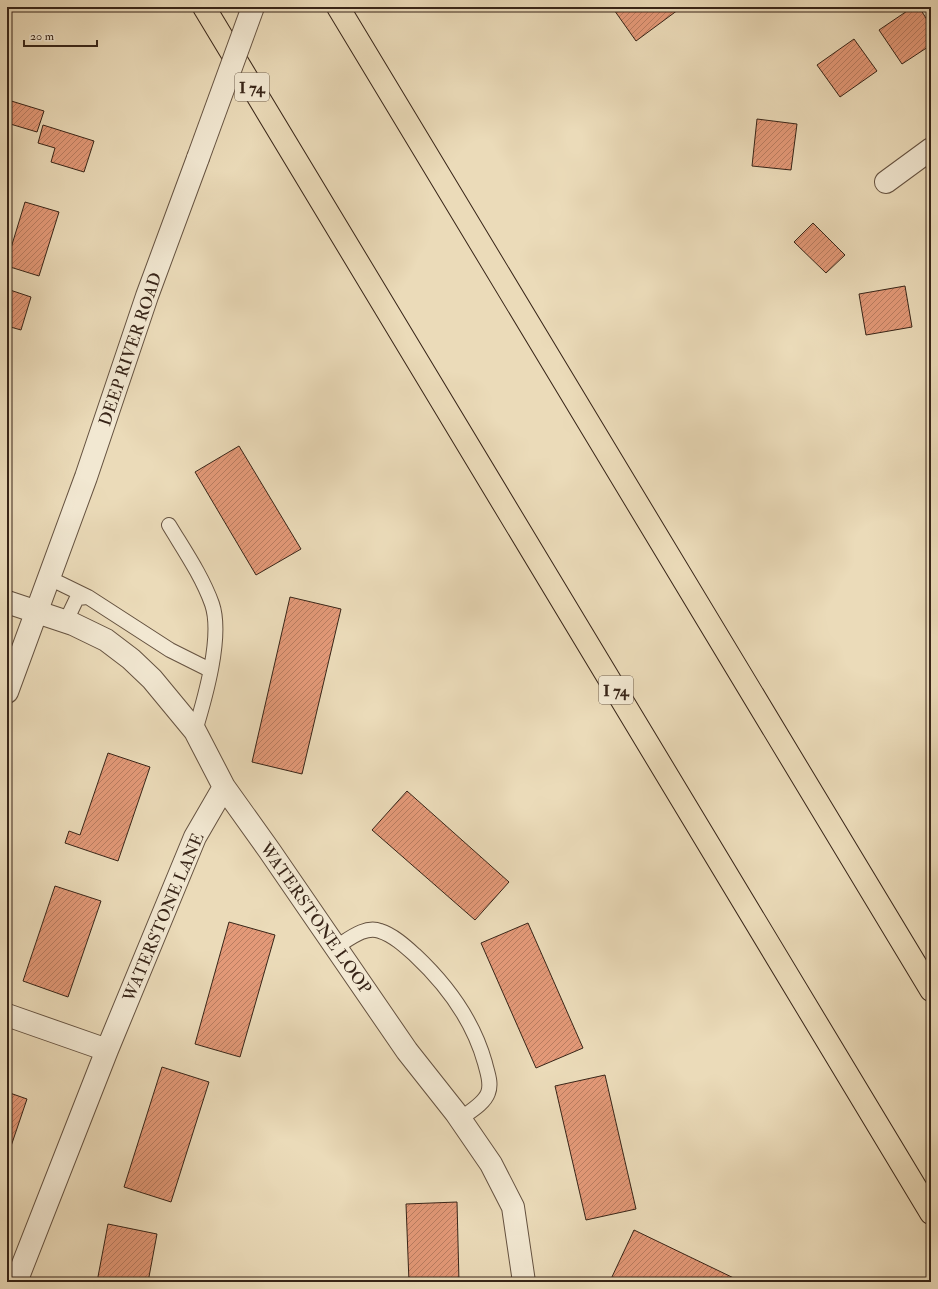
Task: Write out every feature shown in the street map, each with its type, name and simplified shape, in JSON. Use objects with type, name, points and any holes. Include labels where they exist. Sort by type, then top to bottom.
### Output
[{"type":"highway","name":"I 74","points":[[204,7],[931,1213]]},
{"type":"highway","points":[[338,7],[931,990]]},
{"type":"street","name":"DEEP RIVER ROAD","points":[[7,692],[86,477],[147,296],[253,7]]},
{"type":"street","points":[[886,182],[931,149]]},
{"type":"street","name":"WATERSTONE LOOP","points":[[7,602],[66,621],[106,640],[131,659],[152,679],[196,731],[224,787],[407,1051],[460,1119],[491,1164],[513,1206],[524,1282]]},
{"type":"street","name":"WATERSTONE LANE","points":[[16,1282],[107,1050],[195,836],[224,787]]},
{"type":"street","points":[[7,1015],[107,1050]]},
{"type":"lane","points":[[169,525],[199,576],[212,605],[215,630],[210,670],[207,690],[196,731]]},
{"type":"lane","points":[[49,578],[88,597],[170,650],[210,670]]},
{"type":"lane","points":[[66,621],[76,598],[88,597]]},
{"type":"lane","points":[[336,947],[367,930],[380,930],[409,950],[434,973],[458,1004],[480,1046],[490,1082],[488,1093],[480,1104],[460,1119]]},
{"type":"building","points":[[612,7],[682,7],[636,41]]},
{"type":"building","points":[[913,7],[919,7],[931,26],[931,45],[902,64],[879,30]]},
{"type":"building","points":[[854,39],[877,71],[840,97],[817,65]]},
{"type":"building","points":[[8,100],[44,111],[37,132],[7,123]]},
{"type":"building","points":[[757,119],[797,124],[791,170],[752,166]]},
{"type":"building","points":[[43,125],[94,141],[84,172],[51,162],[55,148],[38,143]]},
{"type":"building","points":[[25,202],[59,212],[39,276],[7,266],[7,261]]},
{"type":"building","points":[[813,223],[845,255],[826,273],[794,242]]},
{"type":"building","points":[[905,286],[912,327],[866,335],[859,294]]},
{"type":"building","points":[[7,289],[31,297],[21,330],[7,326]]},
{"type":"building","points":[[239,446],[301,549],[256,575],[195,472]]},
{"type":"building","points":[[290,597],[341,609],[302,774],[252,762]]},
{"type":"building","points":[[108,753],[150,767],[118,861],[65,843],[69,831],[80,835]]},
{"type":"building","points":[[407,791],[509,882],[475,920],[372,830]]},
{"type":"building","points":[[55,886],[101,901],[68,997],[23,981]]},
{"type":"building","points":[[229,922],[275,935],[240,1057],[195,1044]]},
{"type":"building","points":[[528,923],[583,1048],[536,1068],[481,943]]},
{"type":"building","points":[[162,1067],[209,1082],[171,1202],[124,1187]]},
{"type":"building","points":[[605,1075],[636,1209],[586,1220],[555,1086]]},
{"type":"building","points":[[7,1092],[27,1099],[7,1158]]},
{"type":"building","points":[[457,1202],[459,1282],[409,1282],[406,1204]]},
{"type":"building","points":[[108,1224],[157,1234],[148,1282],[97,1282]]},
{"type":"building","points":[[634,1230],[742,1282],[616,1282],[611,1279]]}]
